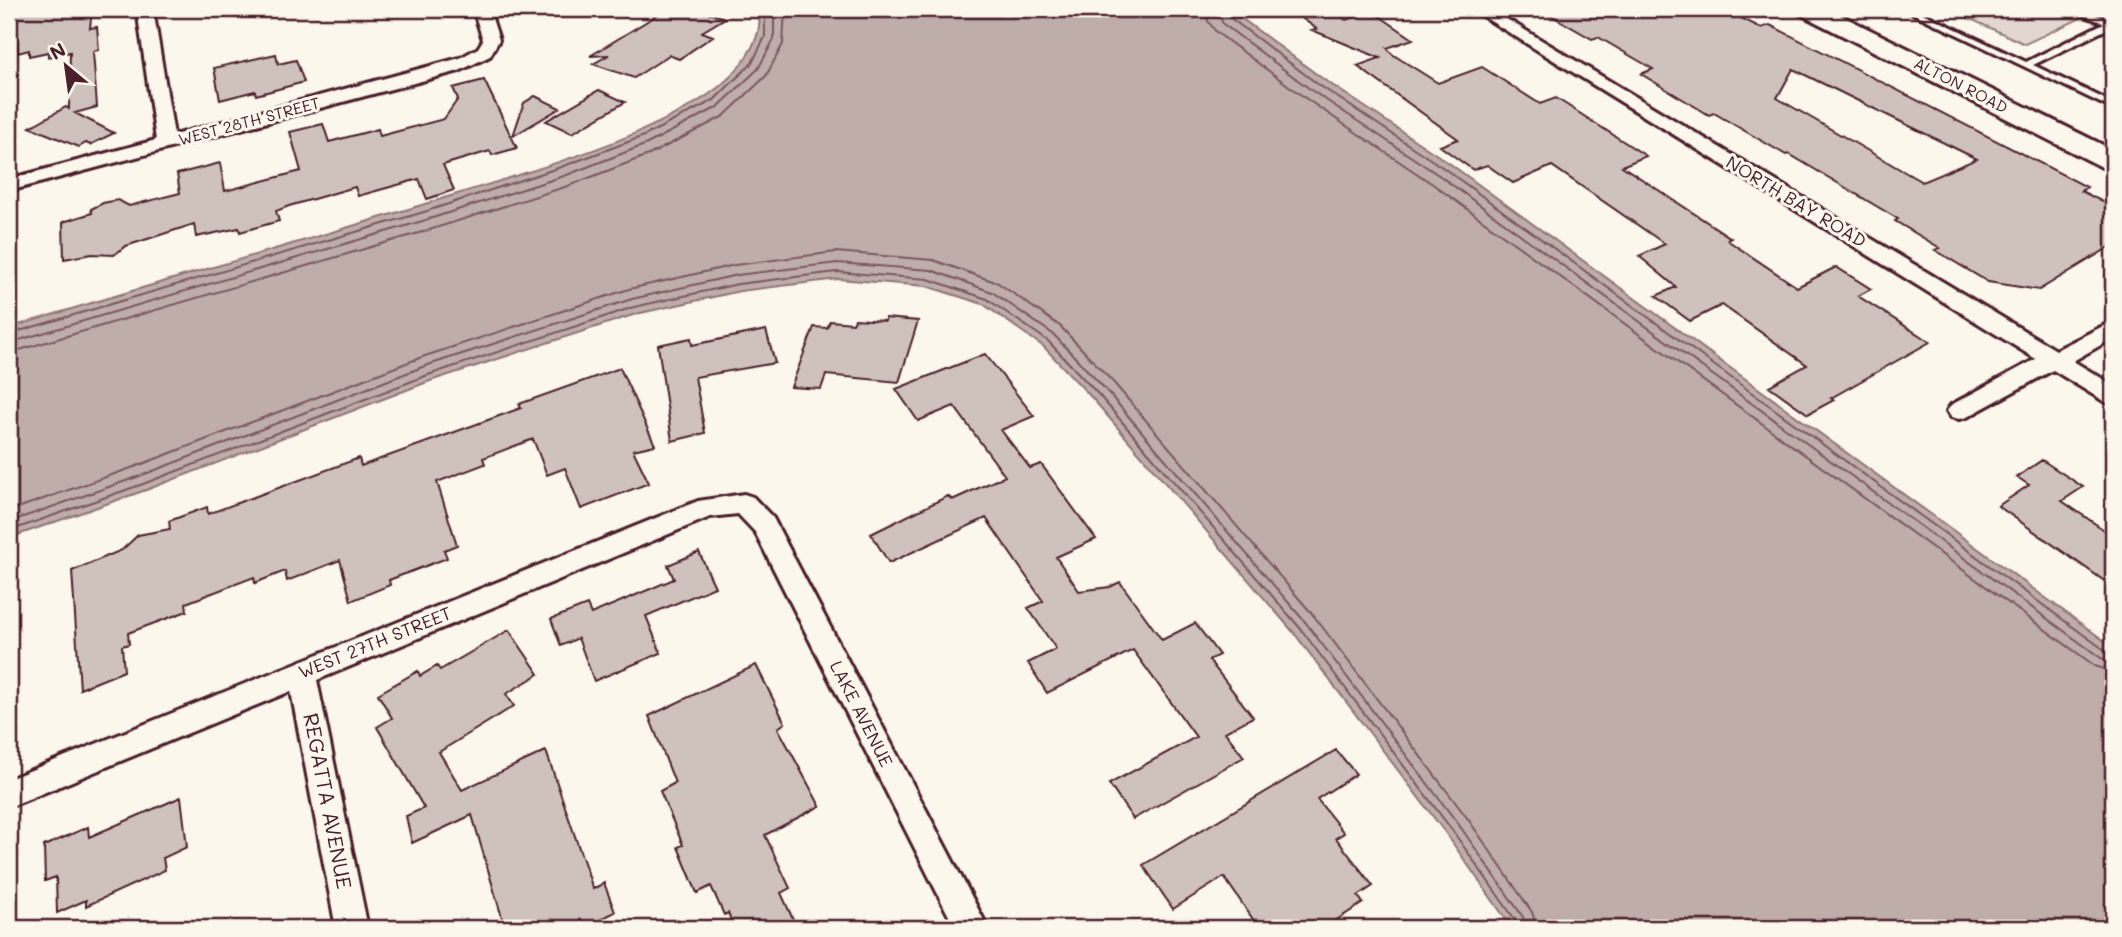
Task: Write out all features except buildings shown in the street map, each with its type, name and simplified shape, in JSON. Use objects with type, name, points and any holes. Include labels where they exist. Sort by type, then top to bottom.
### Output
[{"type":"highway","name":"ALTON ROAD","points":[[1810,9],[2113,161]]},
{"type":"highway","name":"ALTON ROAD","points":[[1851,9],[2113,139]]},
{"type":"street","points":[[145,9],[166,143]]},
{"type":"street","name":"WEST 28TH STREET","points":[[9,185],[453,67],[486,50],[492,41],[493,33],[481,9]]},
{"type":"street","name":"NORTH BAY ROAD","points":[[1479,9],[2113,396]]},
{"type":"street","points":[[1959,411],[2024,373],[2055,360],[2113,328]]},
{"type":"street","name":"WEST 27TH STREET","points":[[9,793],[708,508],[744,504]]},
{"type":"street","name":"LAKE AVENUE","points":[[744,504],[764,525],[972,928]]},
{"type":"street","name":"REGATTA AVENUE","points":[[302,673],[352,928]]},
{"type":"lane","points":[[1908,9],[2113,106]]},
{"type":"lane","points":[[2071,9],[2112,23]]},
{"type":"lane","points":[[2026,65],[2112,23]]},
{"type":"shaded area","points":[[1949,9],[2113,9],[2113,30],[2083,17],[2025,44]]},
{"type":"water","points":[[757,9],[1229,9],[1323,79],[1449,163],[2113,647],[2113,928],[1512,928],[1447,835],[1294,633],[1093,399],[1044,347],[983,304],[926,286],[838,279],[740,291],[636,314],[430,381],[146,490],[9,538],[9,328],[401,211],[553,164],[620,140],[681,111],[708,95],[727,79],[753,45],[758,33]]}]
